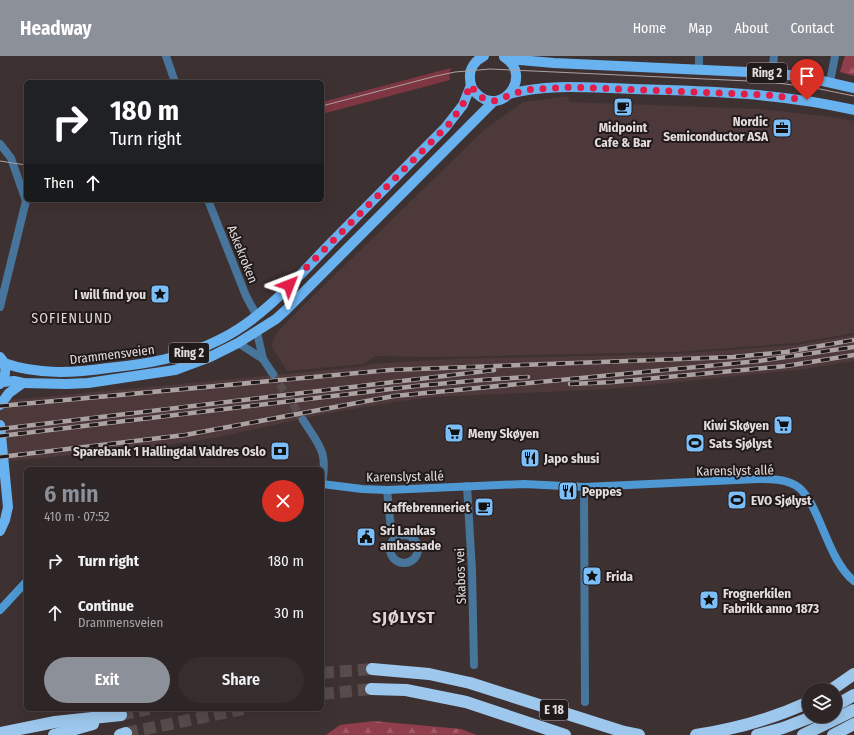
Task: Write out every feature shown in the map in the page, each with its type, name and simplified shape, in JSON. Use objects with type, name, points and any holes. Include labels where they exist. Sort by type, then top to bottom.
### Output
[{"type":"highway","name":"E 18","points":[[372,669],[422,673],[458,680],[624,732],[639,735]]},
{"type":"highway","points":[[841,683],[854,674]]},
{"type":"highway","name":"E 18","points":[[371,688],[406,690],[466,702],[565,735]]},
{"type":"highway","points":[[842,702],[854,695]]},
{"type":"highway","points":[[696,735],[744,726],[769,719],[802,705]]},
{"type":"highway","points":[[803,735],[854,710]]},
{"type":"highway","points":[[0,733],[55,722],[121,715],[54,735]]},
{"type":"highway","points":[[757,735],[783,728],[802,721]]},
{"type":"highway","points":[[833,735],[854,724]]},
{"type":"main road","name":"Drammensveien","points":[[2,360],[27,370],[66,372],[147,364],[173,358],[206,346],[242,327],[276,300],[445,128],[463,104],[470,85],[470,73],[480,57]]},
{"type":"main road","name":"Ring 2","points":[[504,57],[554,63],[772,73],[830,82],[854,88]]},
{"type":"main road","points":[[470,85],[480,97],[494,101],[509,94],[513,89],[516,75],[513,66],[504,57]]},
{"type":"main road","name":"Ring 2","points":[[509,94],[524,90],[554,87],[705,92],[796,98],[854,110]]},
{"type":"main road","name":"Drammensveien","points":[[1,383],[14,381],[23,383],[88,383],[160,373],[204,359],[238,343],[257,332],[286,310],[494,101]]},
{"type":"main road","points":[[1,383],[5,373],[2,360]]},
{"type":"main road","points":[[0,405],[9,393],[23,383]]},
{"type":"main road","points":[[0,425],[8,507],[5,520],[0,531]]},
{"type":"street","points":[[166,56],[175,80]]},
{"type":"street","points":[[699,56],[699,69]]},
{"type":"street","points":[[772,73],[774,56]]},
{"type":"street","points":[[830,82],[835,56]]},
{"type":"street","points":[[0,144],[10,158],[24,191]]},
{"type":"street","points":[[0,307],[27,202]]},
{"type":"street","name":"Askekroken","points":[[209,202],[246,296],[257,316]]},
{"type":"street","points":[[257,332],[263,359],[273,374]]},
{"type":"street","points":[[238,343],[263,359]]},
{"type":"street","points":[[303,420],[324,454],[324,474]]},
{"type":"street","name":"Karenslyst allé","points":[[324,484],[362,490],[387,490],[524,484],[584,487],[758,479],[787,482],[806,494],[829,545],[843,569],[854,581]]},
{"type":"street","name":"Skabos vei","points":[[468,486],[474,665]]},
{"type":"street","points":[[584,487],[585,702]]},
{"type":"street","points":[[387,490],[391,529],[396,537]]},
{"type":"street","points":[[0,610],[24,584]]},
{"type":"shaded area","points":[[451,68],[449,71],[450,80],[324,113],[324,101]]},
{"type":"shaded area","points":[[568,96],[569,102],[760,109],[834,117],[854,121],[854,333],[795,343],[677,352],[434,357],[375,356],[364,364],[287,371],[271,345],[278,331],[308,301],[484,130],[523,102]]},
{"type":"shaded area","points":[[854,335],[854,361],[805,369],[610,389],[436,397],[401,401],[329,413],[214,438],[147,448],[0,462],[0,401],[359,367],[371,364],[452,359],[676,354],[795,345]]},
{"type":"green space","points":[[845,56],[854,56],[854,76],[840,72]]},
{"type":"green space","points":[[374,721],[461,729],[477,735],[326,735],[340,725]]},
{"type":"tunnel","points":[[273,374],[303,420]]},
{"type":"tunnel","points":[[324,673],[372,669]]},
{"type":"tunnel","points":[[324,694],[371,689]]},
{"type":"tunnel","points":[[121,715],[140,711]]},
{"type":"tunnel","points":[[126,733],[233,711]]},
{"type":"tram line","points":[[324,105],[436,76],[455,72],[490,69],[770,82],[815,88],[854,96]]},
{"type":"tram line","points":[[0,161],[24,165]]},
{"type":"railway","points":[[0,406],[390,370],[733,357],[786,352],[854,340]]},
{"type":"railway","points":[[0,457],[185,435],[394,396],[759,361],[854,347]]},
{"type":"railway","points":[[570,384],[613,382],[786,366],[854,355]]},
{"type":"railway","points":[[0,429],[494,370]]},
{"type":"railway","points":[[0,436],[416,386],[528,377]]},
{"type":"place","name":"Midpoint Cafe & Bar","points":[[623,107]]},
{"type":"place","name":"Nordic Semiconductor ASA","points":[[782,128]]},
{"type":"place","name":"I will find you","points":[[160,294]]},
{"type":"place","name":"Kiwi Skøyen","points":[[783,425]]},
{"type":"place","name":"Meny Skøyen","points":[[454,433]]},
{"type":"place","name":"Sats Sjølyst","points":[[695,443]]},
{"type":"place","name":"Sparebank 1 Hallingdal Valdres Oslo","points":[[280,451]]},
{"type":"place","name":"Japo shusi","points":[[530,458]]},
{"type":"place","name":"Peppes","points":[[568,491]]},
{"type":"place","name":"EVO Sjølyst","points":[[737,500]]},
{"type":"place","name":"Kaffebrenneriet","points":[[484,507]]},
{"type":"place","name":"Sri Lankas ambassade","points":[[366,537]]},
{"type":"place","name":"Frida","points":[[592,576]]},
{"type":"place","name":"Frognerkilen Fabrikk anno 1873","points":[[709,600]]},
{"type":"district","name":"SOFIENLUND","points":[[72,318]]},
{"type":"district","name":"SJØLYST","points":[[404,617]]},
{"type":"route","points":[[289,285],[450,123],[468,95],[470,85],[474,92],[480,97],[486,100],[494,101],[509,94],[524,90],[554,87],[677,90],[768,95],[807,100]]}]
